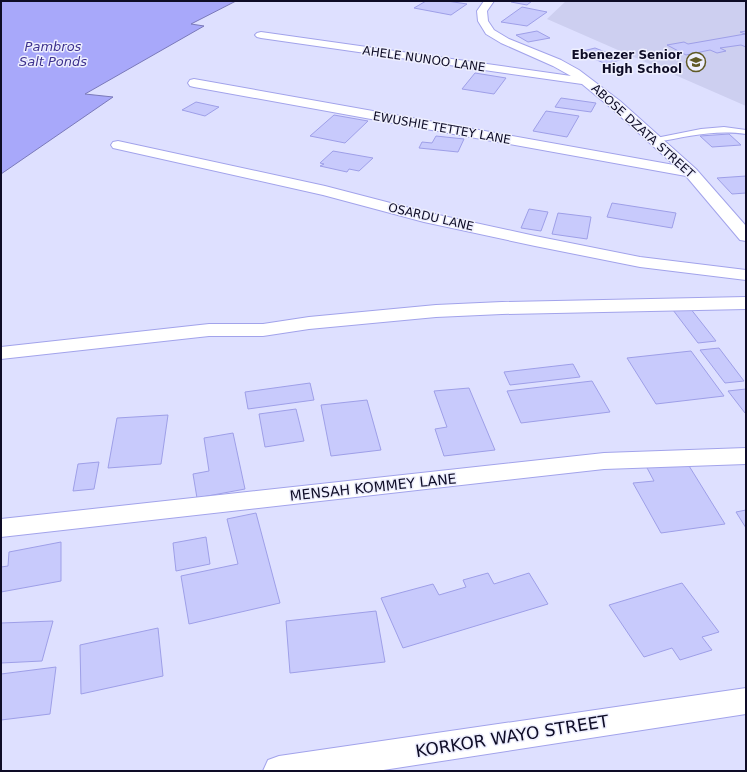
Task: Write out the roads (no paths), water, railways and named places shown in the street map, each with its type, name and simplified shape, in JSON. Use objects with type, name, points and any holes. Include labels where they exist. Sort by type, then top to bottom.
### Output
[{"type":"street","points":[[474,2],[488,2]]},
{"type":"street","name":"ABOSE DZATA STREET","points":[[488,2],[482,11],[483,21],[490,32],[557,63],[588,82],[691,172],[746,236]]},
{"type":"street","name":"AHELE NUNOO LANE","points":[[261,35],[588,82]]},
{"type":"street","name":"EWUSHIE TETTEY LANE","points":[[194,83],[380,118],[691,172]]},
{"type":"street","name":"OSARDU LANE","points":[[118,145],[325,192],[424,217],[535,241],[640,262],[746,275]]},
{"type":"street","points":[[1,353],[209,330],[263,330],[324,322],[436,311],[502,308],[746,303]]},
{"type":"street","name":"MENSAH KOMMEY LANE","points":[[1,528],[604,461],[746,456]]},
{"type":"street","name":"KORKOR WAYO STREET","points":[[279,771],[746,701]]},
{"type":"lane","points":[[656,140],[710,130],[724,129],[746,132]]},
{"type":"water","name":"Pambros Salt Ponds","points":[[1,1],[236,1],[191,24],[204,26],[85,94],[113,97],[1,174]]},
{"type":"place","name":"Ebenezer Senior High School","points":[[696,62]]}]
